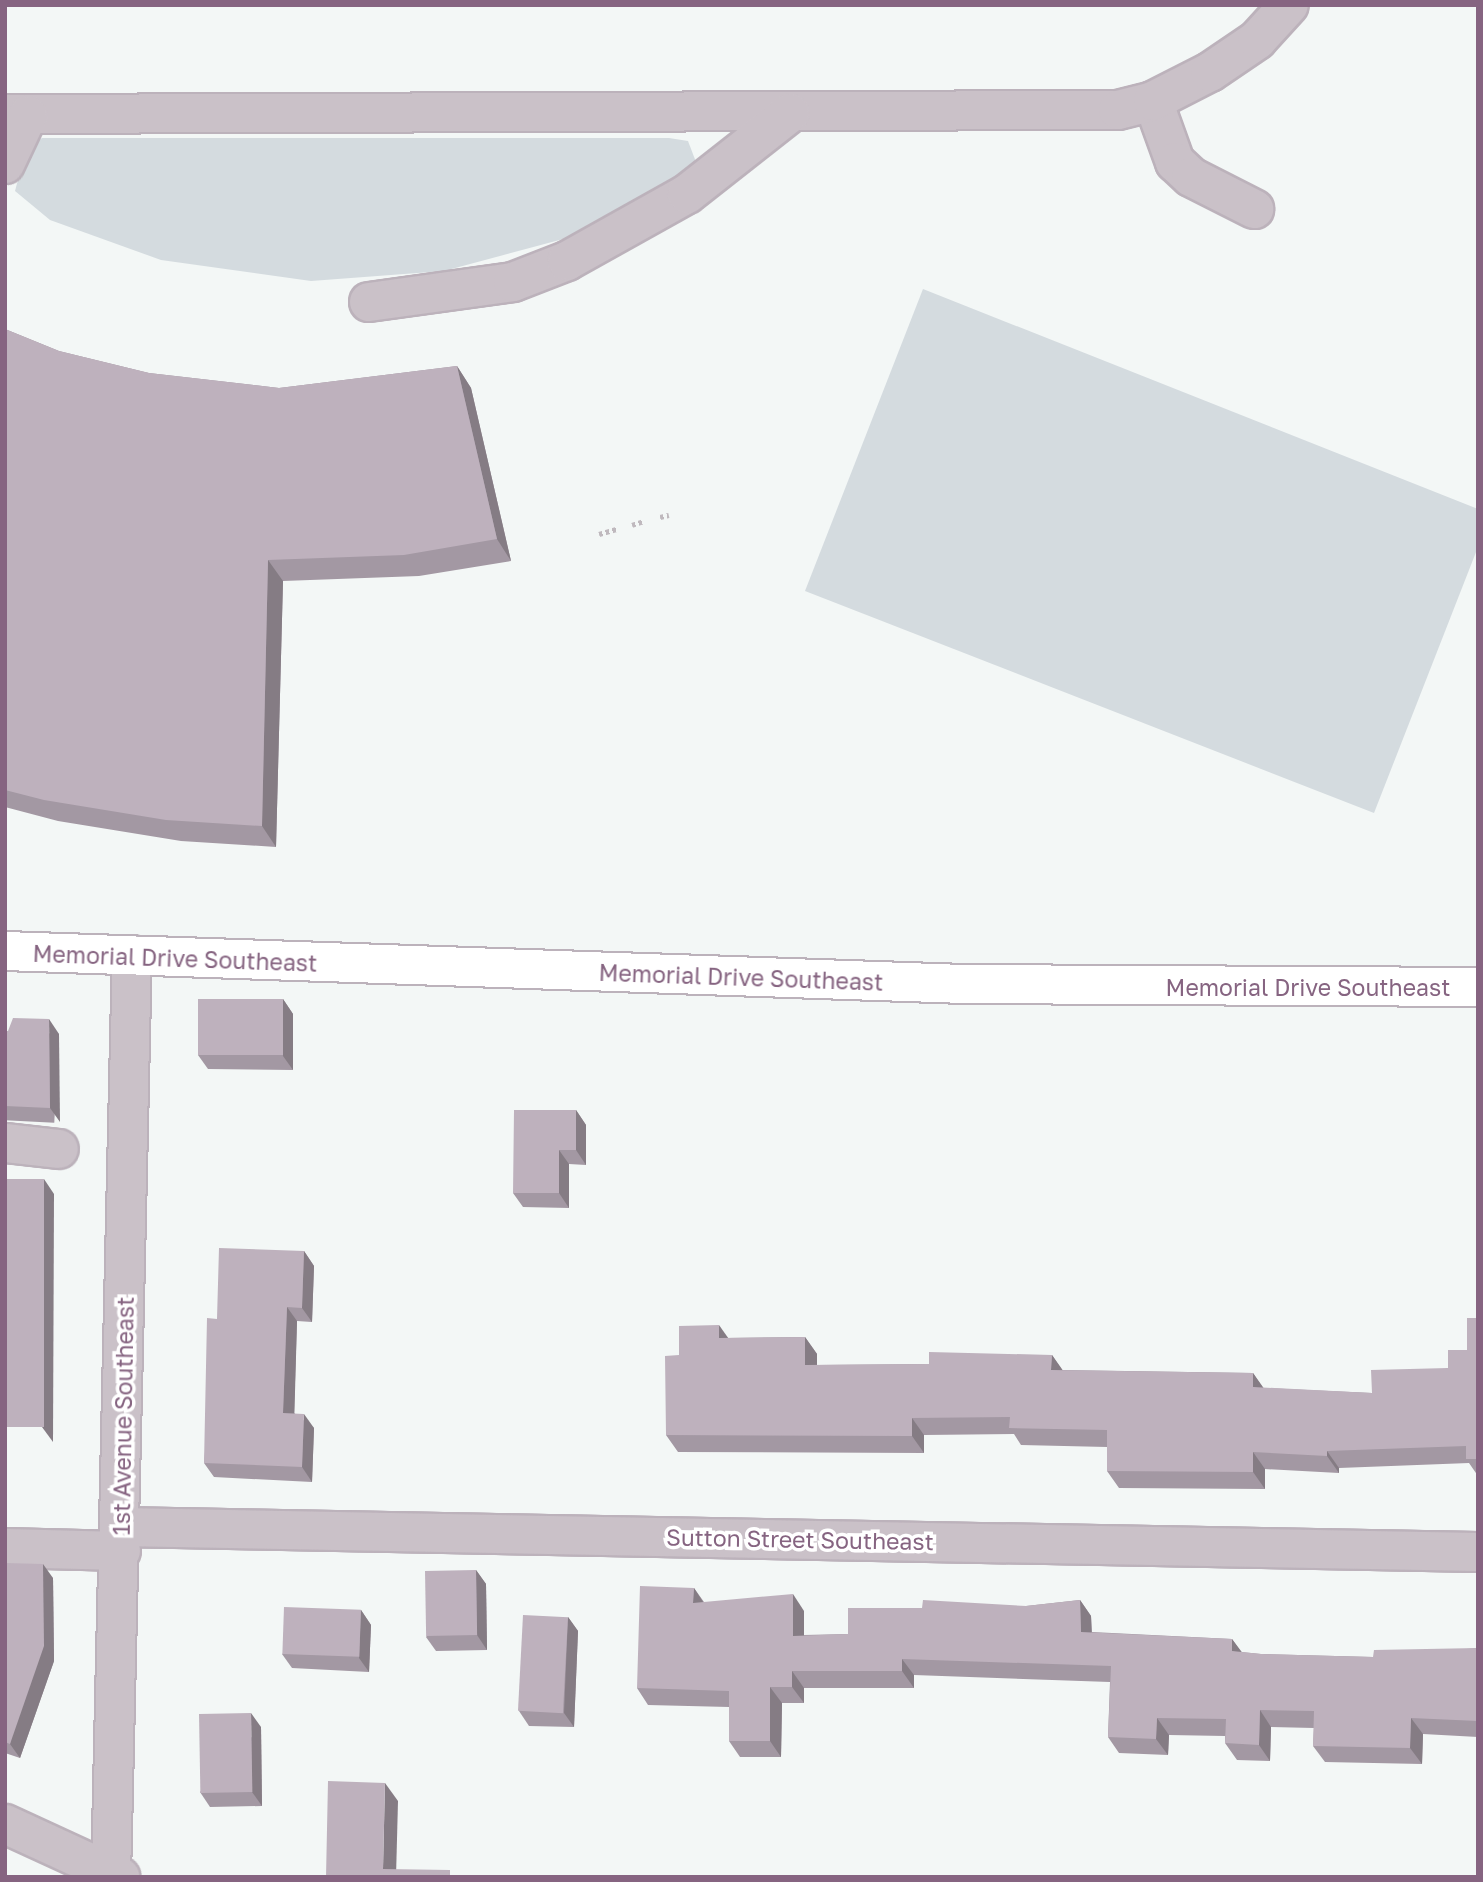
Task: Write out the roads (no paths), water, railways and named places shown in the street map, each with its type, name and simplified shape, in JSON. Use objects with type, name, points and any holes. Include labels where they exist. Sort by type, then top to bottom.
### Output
[{"type":"main road","name":"Memorial Drive Southeast","points":[[5,951],[964,984],[1478,988]]},
{"type":"street","points":[[5,164],[17,114],[1049,113],[1118,110],[1153,101],[1257,40],[1289,5]]},
{"type":"street","points":[[1153,101],[1175,162],[1191,177],[1254,209]]},
{"type":"street","points":[[369,302],[513,282],[567,261],[687,194],[790,113]]},
{"type":"street","name":"1st Avenue Southeast","points":[[114,1875],[132,955]]},
{"type":"street","points":[[5,1143],[59,1149]]},
{"type":"street","name":"Sutton Street Southeast","points":[[5,1548],[121,1539],[1478,1552]]},
{"type":"street","points":[[5,1824],[114,1875]]}]
